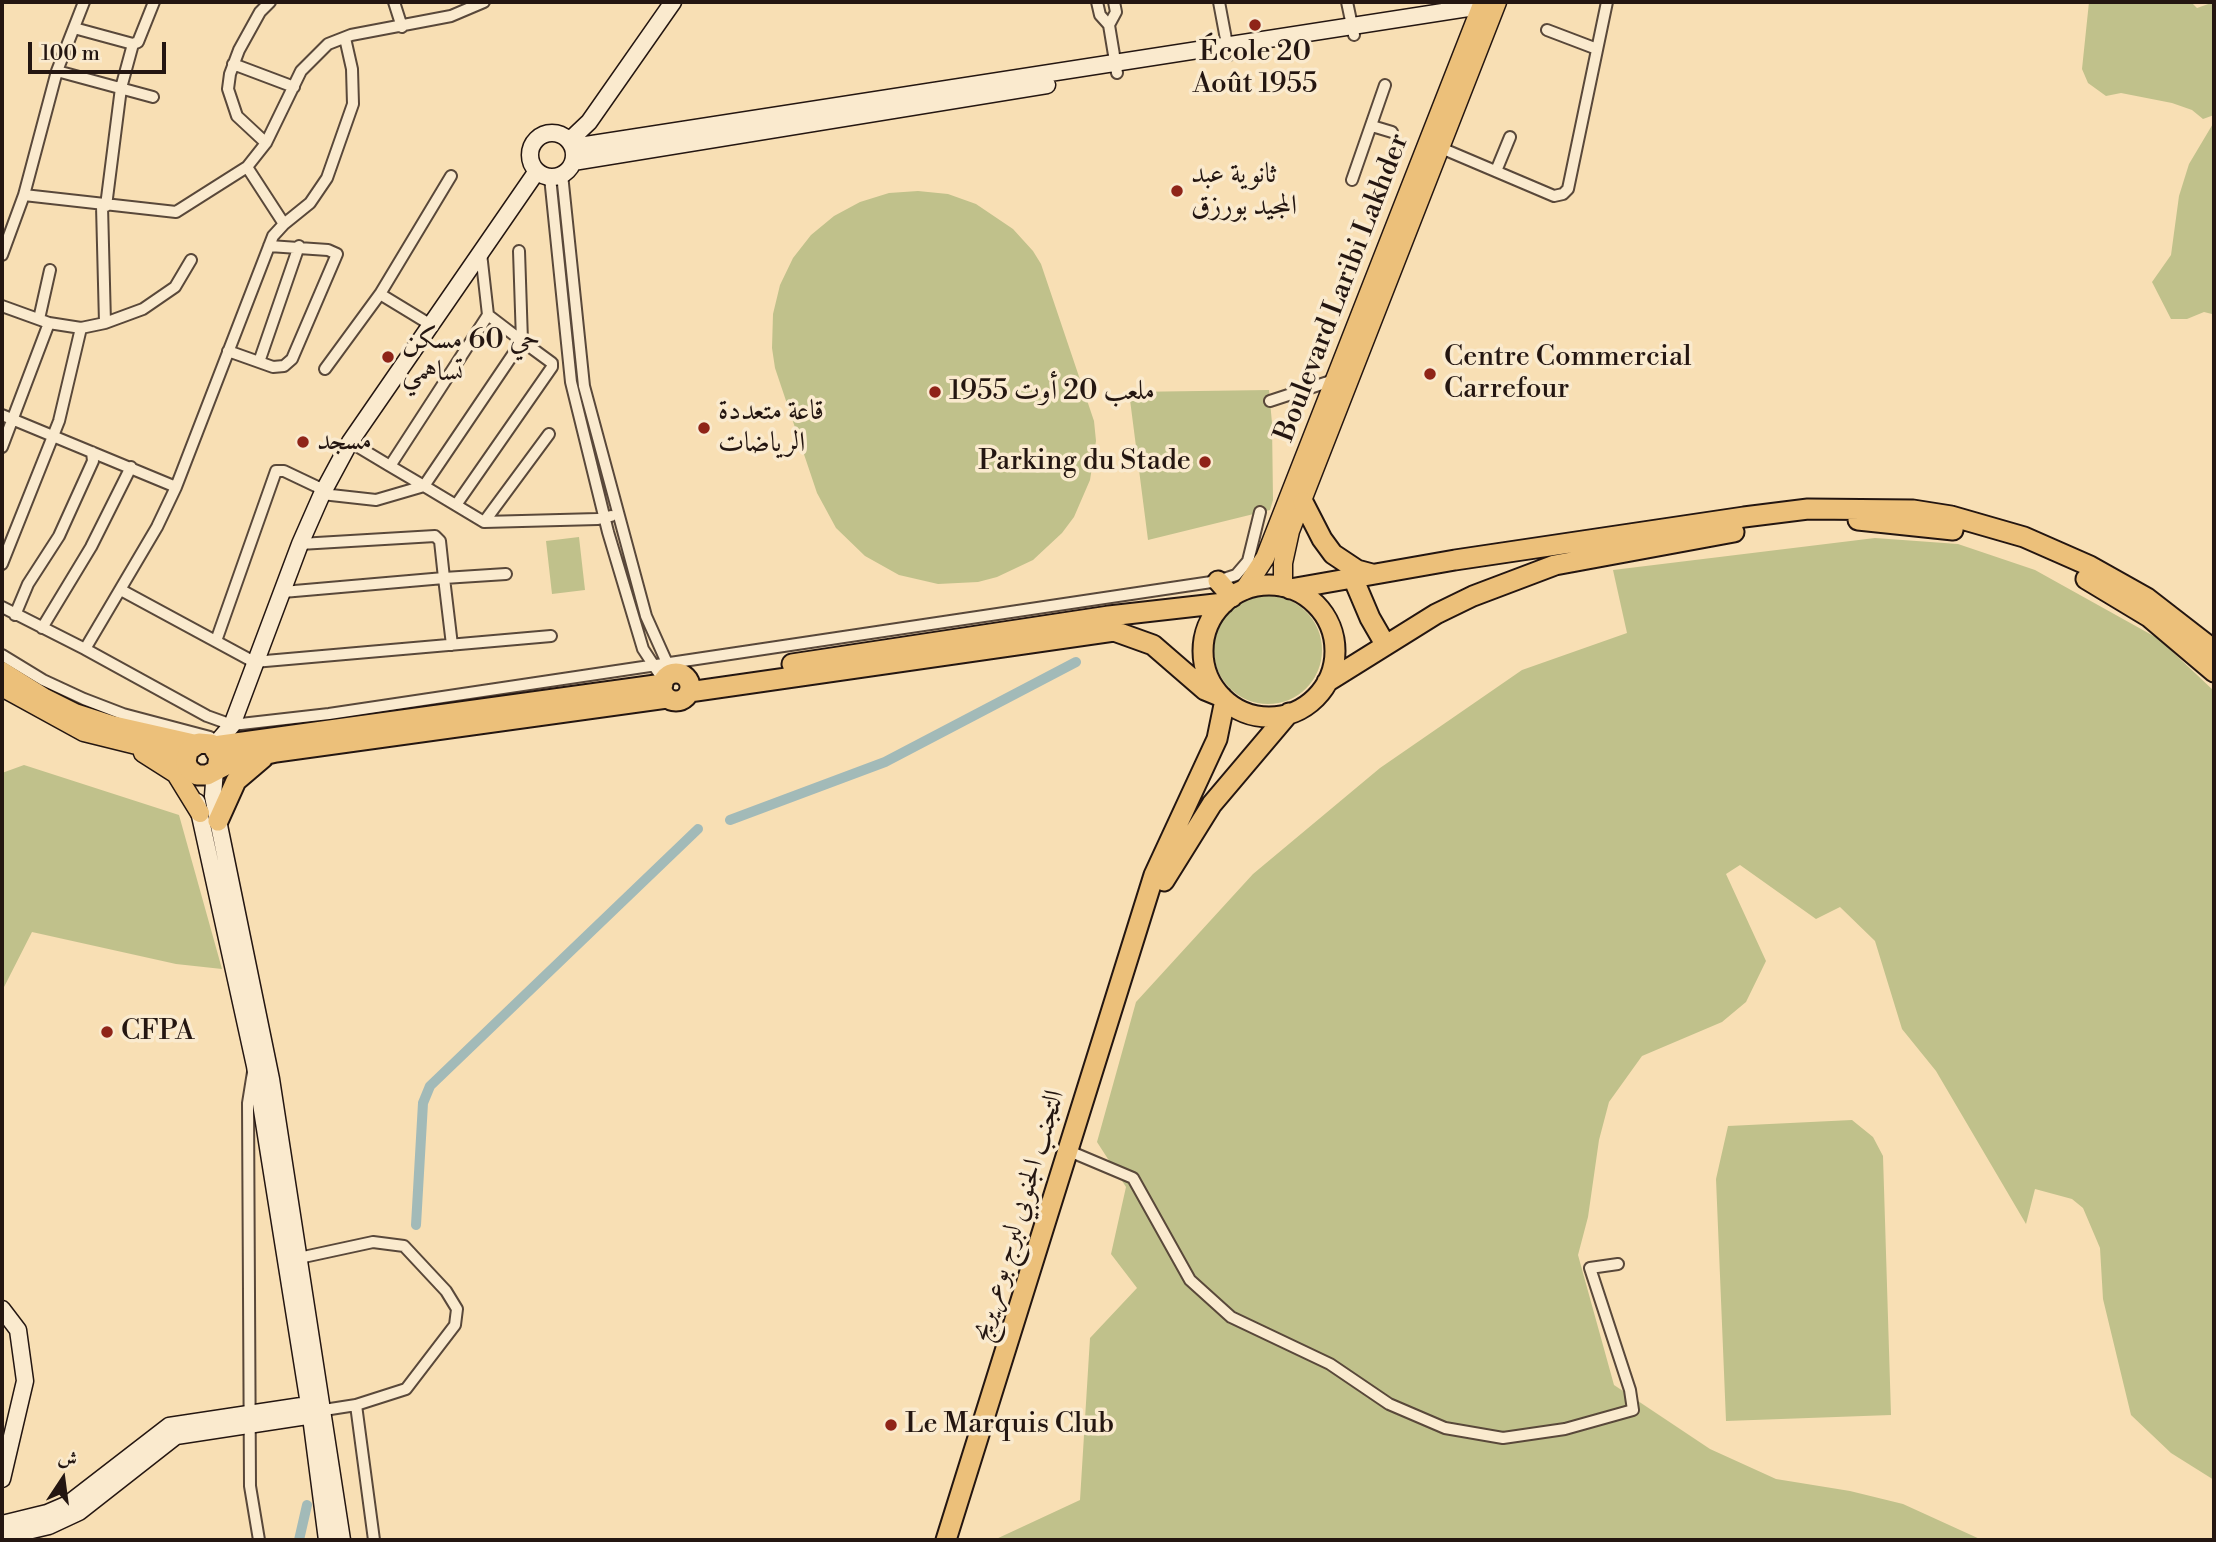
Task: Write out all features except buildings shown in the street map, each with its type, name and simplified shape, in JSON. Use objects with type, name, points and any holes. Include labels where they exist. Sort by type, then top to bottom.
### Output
[{"type":"highway","points":[[1303,502],[1322,539],[1334,554],[1357,570],[1373,574]]},
{"type":"highway","points":[[2214,650],[2147,598],[2090,566],[2011,533],[1951,516],[1913,510],[1808,509],[1552,556],[1385,644],[1327,682],[1310,702],[1289,713],[1260,716],[1242,710],[1205,690],[1153,645],[1114,631],[670,680],[275,752],[202,775],[188,765],[188,751],[210,743],[670,680],[1233,597],[1263,586],[1286,588],[1455,560],[1552,556],[1813,521],[1857,520],[1941,527],[2018,550],[2068,569],[2149,617],[2214,672]]},
{"type":"highway","points":[[1353,578],[1370,618],[1385,644]]},
{"type":"highway","points":[[1218,581],[1233,597]]},
{"type":"highway","points":[[1286,588],[1316,605],[1332,631],[1334,661],[1327,682]]},
{"type":"highway","points":[[1224,698],[1206,669],[1203,645],[1210,622],[1233,597]]},
{"type":"highway","name":"التجنب الجنوبي لبرج بوعريريج","points":[[946,1540],[1146,908],[1154,875],[1217,739],[1224,698]]},
{"type":"highway","name":"التجنب الجنوبي لبرج بوعريريج","points":[[1146,908],[1212,804],[1289,713]]},
{"type":"highway","points":[[210,743],[219,757],[216,769]]},
{"type":"highway","points":[[209,817],[236,780],[253,764],[275,752]]},
{"type":"main road","name":"Boulevard Laribi Lakhder","points":[[1233,597],[1263,563],[1441,148],[1487,7]]},
{"type":"main road","name":"Boulevard Laribi Lakhder","points":[[1286,588],[1286,547],[1303,502],[1340,382],[1487,7]]},
{"type":"main road","points":[[2,671],[75,713],[112,725],[210,743]]},
{"type":"main road","points":[[2,688],[66,724],[124,743],[169,753],[188,765]]},
{"type":"main road","points":[[124,743],[176,774],[209,817]]},
{"type":"street","points":[[2,256],[24,195],[57,71],[84,2]]},
{"type":"street","points":[[74,28],[133,44],[140,41],[154,2]]},
{"type":"street","points":[[266,143],[245,126],[230,102],[228,89],[233,64],[254,21],[270,2]]},
{"type":"street","points":[[394,2],[402,27]]},
{"type":"street","points":[[24,195],[176,212],[247,167],[266,143],[301,71],[317,53],[345,38],[451,16],[484,2]]},
{"type":"street","points":[[2,655],[43,681],[123,715],[210,743],[232,725],[300,544],[323,492],[350,442],[481,253],[572,150],[673,2]]},
{"type":"street","points":[[1097,2],[1100,15],[1109,25],[1116,68]]},
{"type":"street","points":[[1109,25],[1116,12],[1114,2]]},
{"type":"street","points":[[1219,2],[1228,50]]},
{"type":"street","points":[[1347,2],[1353,30]]},
{"type":"street","points":[[1441,148],[1554,196],[1563,194],[1568,189],[1606,2]]},
{"type":"street","points":[[670,680],[646,616],[582,377],[550,174],[530,151],[537,138],[550,133],[572,150],[1116,68],[1487,7]]},
{"type":"street","points":[[1547,30],[1597,49]]},
{"type":"street","points":[[85,649],[121,590],[176,486],[273,236],[310,203],[327,178],[353,104],[352,69],[345,38]]},
{"type":"street","points":[[105,323],[104,206],[121,88],[133,44]]},
{"type":"street","points":[[233,64],[294,87]]},
{"type":"street","points":[[57,71],[153,97]]},
{"type":"street","points":[[1352,180],[1385,85]]},
{"type":"street","points":[[1372,126],[1392,132]]},
{"type":"street","points":[[1496,171],[1510,137]]},
{"type":"street","points":[[247,167],[284,224]]},
{"type":"street","points":[[550,174],[571,382],[604,518],[643,649],[670,680]]},
{"type":"street","points":[[325,369],[380,294],[451,176]]},
{"type":"street","points":[[229,351],[273,368],[284,366],[292,359],[337,254],[299,246],[269,246]]},
{"type":"street","points":[[259,362],[299,246]]},
{"type":"street","points":[[216,641],[276,471],[284,471],[323,492],[376,500],[424,486],[522,341],[519,251]]},
{"type":"street","points":[[390,466],[488,316],[481,253]]},
{"type":"street","points":[[2,306],[44,321],[81,328],[105,323],[143,309],[175,287],[191,260]]},
{"type":"street","points":[[2,447],[7,418],[44,321],[50,270]]},
{"type":"street","points":[[380,294],[431,325]]},
{"type":"street","points":[[456,505],[552,367],[552,363],[488,316]]},
{"type":"street","points":[[2,564],[53,436],[72,376],[81,328]]},
{"type":"street","points":[[1270,401],[1340,382]]},
{"type":"street","points":[[7,418],[176,486]]},
{"type":"street","points":[[484,522],[549,434]]},
{"type":"street","points":[[350,442],[484,522],[604,518],[618,514]]},
{"type":"street","points":[[15,615],[29,584],[60,536],[93,461],[92,453]]},
{"type":"street","points":[[41,628],[90,547],[131,467]]},
{"type":"street","points":[[2,607],[207,716],[232,725],[670,680],[1218,581],[1236,575],[1248,561],[1260,512]]},
{"type":"street","points":[[300,544],[435,536],[440,541],[453,645]]},
{"type":"street","points":[[284,592],[506,575]]},
{"type":"street","points":[[121,590],[254,662],[551,636]]},
{"type":"street","points":[[188,765],[209,817],[271,1079],[299,1258],[327,1540]]},
{"type":"street","points":[[216,769],[209,817],[314,1411],[342,1540]]},
{"type":"street","points":[[255,1066],[248,1102],[251,1497],[259,1540]]},
{"type":"street","points":[[1069,1151],[1133,1178],[1190,1280],[1231,1317],[1330,1364],[1389,1404],[1444,1427],[1503,1438],[1565,1429],[1633,1410],[1630,1390],[1590,1268],[1618,1264]]},
{"type":"street","points":[[2,1524],[47,1513],[68,1504],[169,1426],[252,1419],[356,1405],[406,1389],[455,1325],[457,1309],[446,1291],[404,1246],[373,1242],[299,1258]]},
{"type":"street","points":[[2,1309],[18,1330],[25,1381],[2,1471]]},
{"type":"street","points":[[356,1405],[374,1540]]},
{"type":"street","points":[[2,1537],[49,1526],[79,1512],[171,1438],[252,1419]]},
{"type":"green space","points":[[2089,2],[2191,2],[2197,8],[2214,2],[2214,115],[2203,119],[2192,110],[2172,103],[2121,93],[2106,96],[2088,83],[2082,69]]},
{"type":"green space","points":[[2214,122],[2214,319],[2212,314],[2204,312],[2187,319],[2171,319],[2152,282],[2171,255],[2179,196],[2189,164]]},
{"type":"green space","name":"ملعب 20 أوت 1955","points":[[918,191],[948,194],[976,204],[1013,229],[1033,251],[1041,264],[1094,421],[1096,441],[1090,480],[1074,517],[1062,533],[1033,560],[997,577],[978,582],[938,584],[899,575],[865,556],[836,528],[817,493],[775,368],[772,348],[773,314],[780,285],[793,258],[811,235],[834,216],[860,202],[889,193]]},
{"type":"green space","name":"ملعب 20 أوت 1955","points":[[1269,390],[1273,500],[1270,510],[1148,540],[1129,392]]},
{"type":"green space","points":[[579,537],[585,590],[552,594],[546,541]]},
{"type":"green space","points":[[1875,538],[1958,544],[2035,570],[2159,639],[2214,691],[2214,1480],[2171,1453],[2131,1415],[2103,1299],[2100,1248],[2083,1208],[2072,1199],[2035,1189],[2026,1224],[1936,1071],[1902,1029],[1875,941],[1840,907],[1816,919],[1740,865],[1726,874],[1766,961],[1746,1002],[1722,1022],[1642,1056],[1609,1102],[1599,1140],[1588,1217],[1578,1255],[1614,1385],[1710,1449],[1776,1479],[1850,1491],[1903,1504],[1982,1540],[994,1540],[1080,1500],[1090,1338],[1137,1288],[1111,1254],[1126,1187],[1097,1142],[1136,1002],[1253,874],[1380,768],[1522,670],[1627,633],[1613,570]]},
{"type":"green space","points":[[1268,596],[1289,600],[1306,612],[1318,629],[1322,650],[1318,671],[1306,688],[1289,700],[1268,704],[1247,700],[1230,688],[1218,671],[1214,650],[1218,629],[1230,612],[1247,600]]},
{"type":"green space","points":[[24,765],[179,815],[222,969],[176,964],[32,932],[2,991],[2,773]]},
{"type":"green space","points":[[1852,1120],[1873,1137],[1883,1156],[1891,1415],[1726,1421],[1716,1179],[1728,1126]]},
{"type":"waterway","points":[[730,820],[885,762],[1076,662]]},
{"type":"waterway","points":[[416,1225],[423,1103],[430,1086],[698,829]]},
{"type":"waterway","points":[[299,1540],[307,1505]]},
{"type":"place","name":"École 20 Août 1955","points":[[1255,25]]},
{"type":"place","name":"ثانوية عبد المجيد بورزق","points":[[1177,191]]},
{"type":"place","name":"حي 60 مسكن تساهمي","points":[[388,357]]},
{"type":"place","name":"Centre Commercial Carrefour","points":[[1430,374]]},
{"type":"place","name":"ملعب 20 أوت 1955","points":[[935,392]]},
{"type":"place","name":"قاعة متعددة الرياضات","points":[[704,428]]},
{"type":"place","name":"مسجد","points":[[303,442]]},
{"type":"place","name":"Parking du Stade","points":[[1205,462]]},
{"type":"place","name":"CFPA","points":[[107,1032]]},
{"type":"place","name":"Le Marquis Club","points":[[891,1425]]}]
